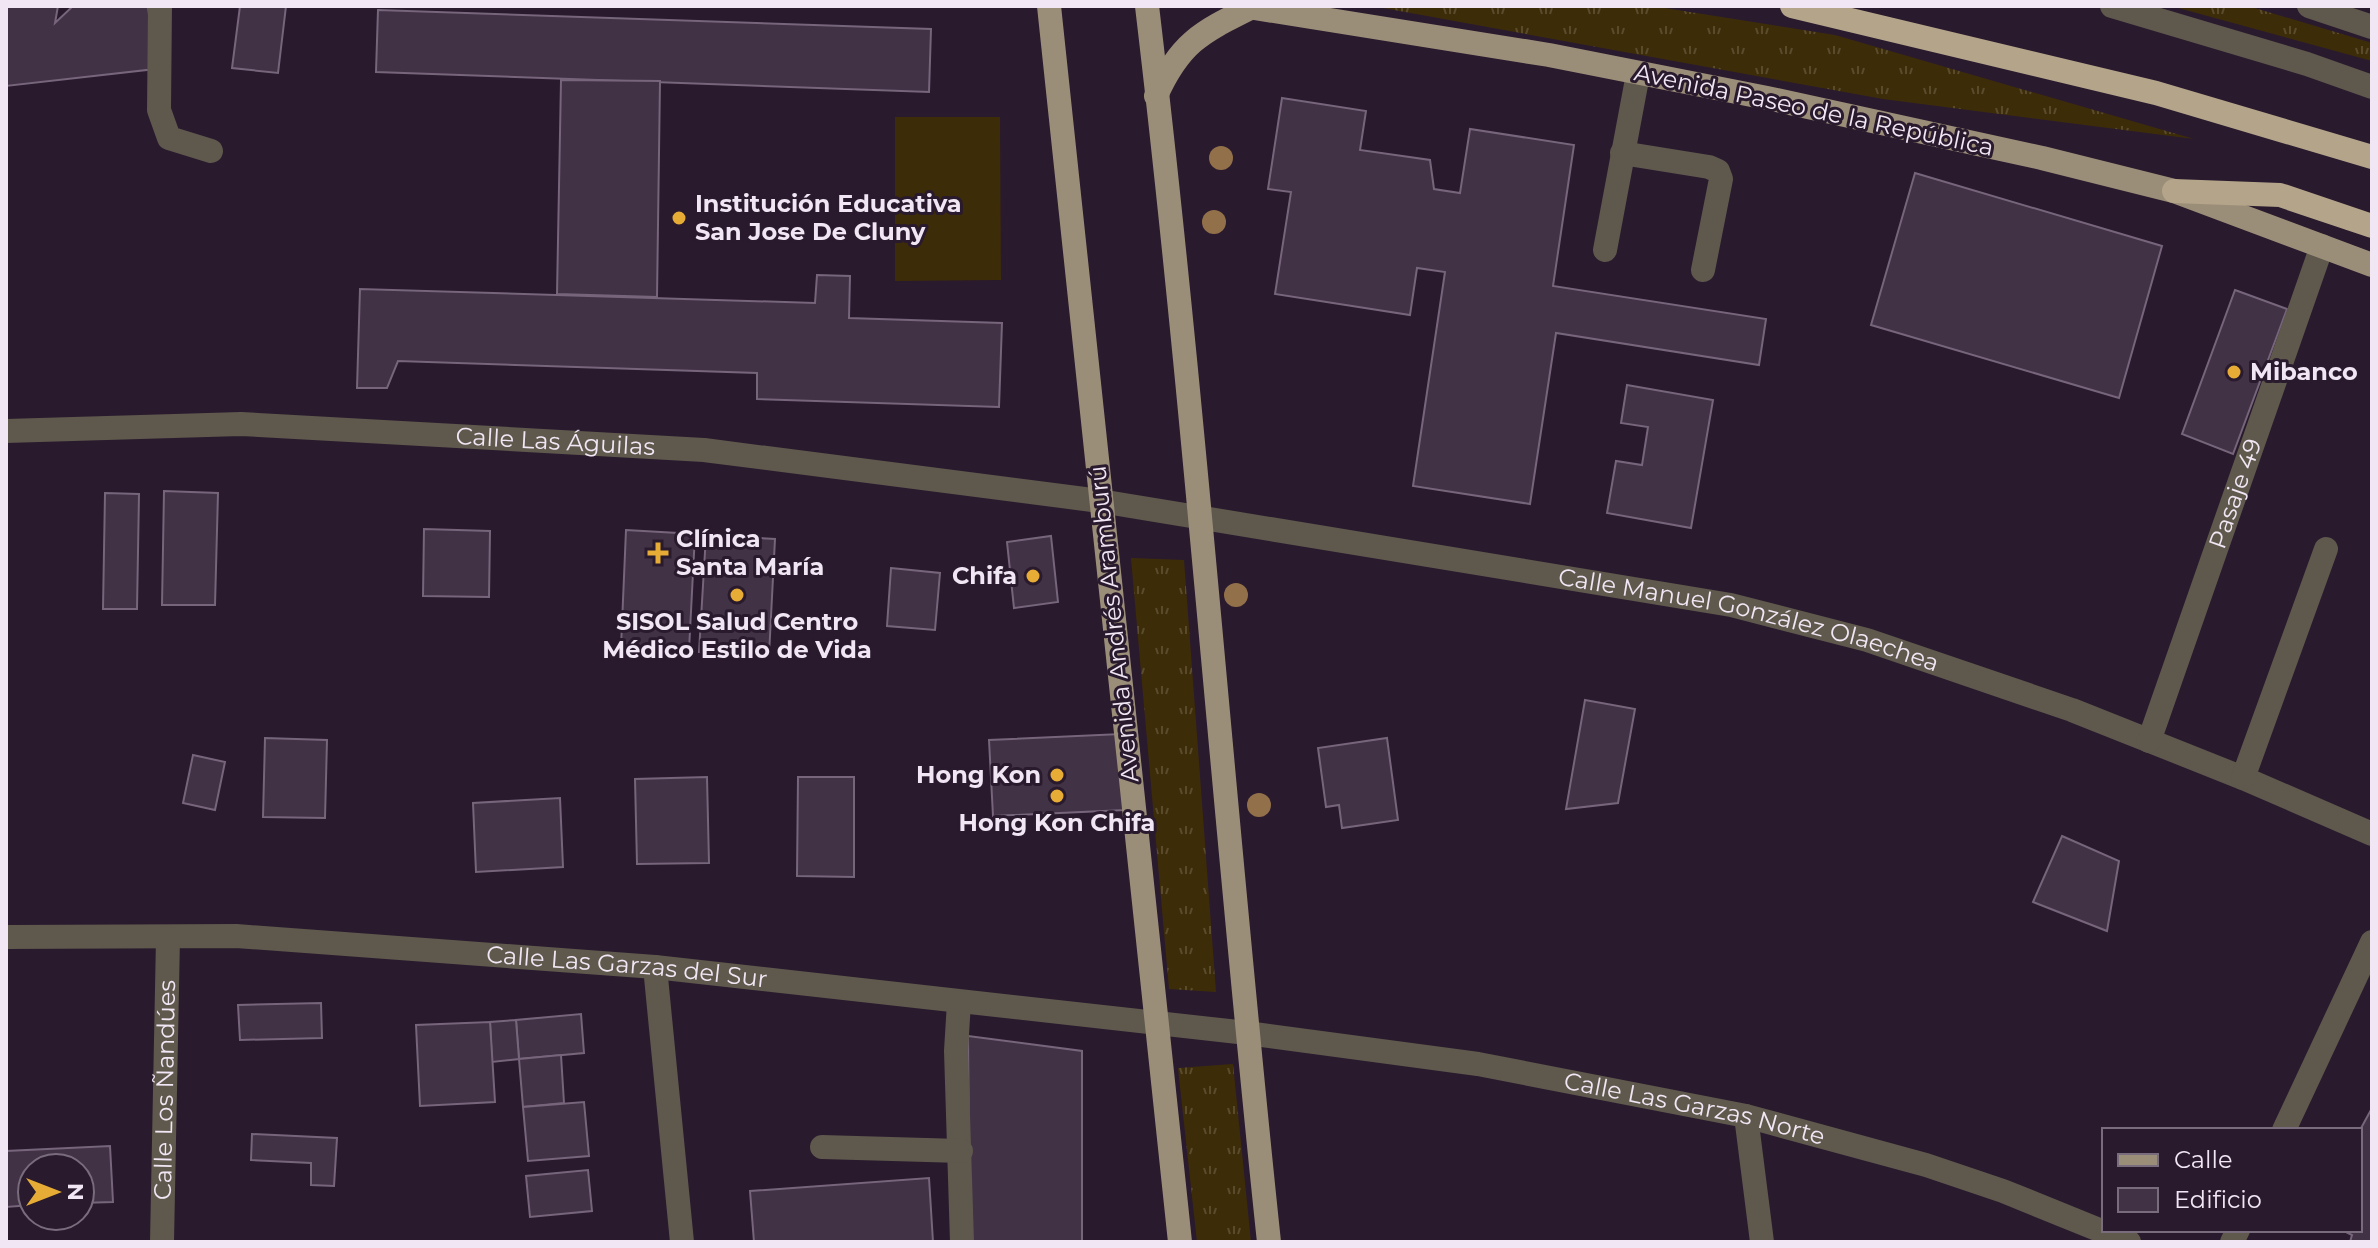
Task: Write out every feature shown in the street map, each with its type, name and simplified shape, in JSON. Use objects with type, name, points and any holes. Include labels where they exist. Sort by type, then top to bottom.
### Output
[{"type":"highway","points":[[1792,6],[2156,93],[2372,157]]},
{"type":"highway","points":[[2174,191],[2280,195],[2372,226]]},
{"type":"main road","name":"Avenida Andrés Aramburú","points":[[1049,6],[1180,1242]]},
{"type":"main road","points":[[1147,6],[1200,516],[1269,1242]]},
{"type":"main road","points":[[1156,96],[1174,60],[1190,42],[1247,7]]},
{"type":"main road","name":"Avenida Paseo de la República","points":[[1247,7],[1549,55],[1767,98],[2042,158],[2174,191],[2372,265]]},
{"type":"street","points":[[160,6],[159,110],[169,138],[211,151]]},
{"type":"street","points":[[2112,6],[2307,64],[2372,87]]},
{"type":"street","points":[[2309,6],[2372,27]]},
{"type":"street","points":[[1605,250],[1638,74]]},
{"type":"street","points":[[1622,153],[1718,171],[1721,179],[1703,270]]},
{"type":"street","name":"Pasaje 49","points":[[2149,741],[2322,246]]},
{"type":"street","name":"Calle Las Águilas","points":[[6,431],[241,424],[704,450],[1100,501]]},
{"type":"street","name":"Calle Manuel González Olaechea","points":[[1100,501],[1731,605],[1788,618],[1867,640],[2072,710],[2243,778],[2372,834]]},
{"type":"street","points":[[2243,778],[2326,549]]},
{"type":"street","name":"Calle Las Garzas del Sur","points":[[6,937],[236,936],[655,967],[1247,1033]]},
{"type":"street","name":"Calle Los Ñandúes","points":[[162,1242],[168,938]]},
{"type":"street","points":[[2285,1128],[2372,942]]},
{"type":"street","points":[[655,967],[682,1242]]},
{"type":"street","points":[[959,1002],[956,1051],[962,1242]]},
{"type":"street","name":"Calle Las Garzas Norte","points":[[1247,1033],[1478,1064],[1746,1116],[1926,1165],[2003,1191],[2102,1231]]},
{"type":"street","points":[[1746,1116],[1762,1242]]},
{"type":"street","points":[[822,1147],[961,1151]]},
{"type":"street","name":"Calle Las Garzas Norte","points":[[2104,1232],[2129,1242]]},
{"type":"green space","points":[[1372,6],[1652,6],[1835,35],[2194,139],[1883,99]]},
{"type":"green space","points":[[2171,6],[2248,6],[2372,43],[2372,61]]},
{"type":"green space","points":[[895,117],[1000,117],[1001,280],[895,281]]},
{"type":"green space","points":[[1131,558],[1184,560],[1216,992],[1169,989]]},
{"type":"green space","points":[[1233,1064],[1251,1242],[1197,1242],[1178,1068]]},
{"type":"building","points":[[6,6],[58,6],[55,23],[73,6],[148,6],[155,69],[6,86]]},
{"type":"building","points":[[240,6],[286,6],[278,73],[232,68]]},
{"type":"building","points":[[378,10],[931,29],[929,92],[376,72]]},
{"type":"building","points":[[561,80],[660,81],[657,297],[557,294]]},
{"type":"building","points":[[1282,98],[1366,111],[1360,150],[1430,160],[1434,189],[1460,193],[1470,129],[1574,145],[1553,286],[1766,319],[1759,365],[1556,333],[1530,504],[1413,486],[1445,272],[1417,268],[1410,315],[1275,294],[1291,192],[1268,189]]},
{"type":"building","points":[[1915,173],[2162,246],[2119,398],[1871,325]]},
{"type":"building","points":[[817,275],[850,276],[849,318],[1002,323],[999,407],[757,399],[757,373],[398,361],[387,388],[357,388],[360,289],[815,303]]},
{"type":"building","name":"Mibanco","points":[[2235,290],[2287,309],[2233,454],[2182,434]]},
{"type":"building","points":[[1627,385],[1713,400],[1691,528],[1607,513],[1616,461],[1642,465],[1648,427],[1621,423]]},
{"type":"building","points":[[164,491],[218,493],[215,605],[162,605]]},
{"type":"building","points":[[105,493],[139,494],[137,609],[103,609]]},
{"type":"building","points":[[424,529],[490,531],[489,597],[423,596]]},
{"type":"building","points":[[626,530],[695,534],[689,650],[621,647]]},
{"type":"building","name":"SISOL Salud Centro Médico Estilo de Vida","points":[[706,535],[775,539],[769,655],[699,652]]},
{"type":"building","name":"Chifa","points":[[1051,536],[1058,602],[1014,608],[1007,542]]},
{"type":"building","points":[[891,568],[940,573],[935,630],[887,626]]},
{"type":"building","points":[[1585,700],[1635,709],[1618,803],[1566,809]]},
{"type":"building","name":"Hong Kon","points":[[1121,734],[1125,810],[993,816],[989,740]]},
{"type":"building","points":[[265,738],[327,740],[325,818],[263,817]]},
{"type":"building","points":[[1387,738],[1398,820],[1342,828],[1339,805],[1326,807],[1318,748]]},
{"type":"building","points":[[193,755],[225,762],[215,810],[183,803]]},
{"type":"building","points":[[707,777],[709,863],[637,864],[635,779]]},
{"type":"building","points":[[798,777],[854,777],[854,877],[797,876]]},
{"type":"building","points":[[560,798],[563,867],[476,872],[473,803]]},
{"type":"building","points":[[2062,836],[2119,861],[2107,931],[2033,902]]},
{"type":"building","points":[[321,1003],[322,1038],[240,1040],[238,1005]]},
{"type":"building","points":[[581,1014],[584,1053],[519,1059],[516,1020]]},
{"type":"building","points":[[516,1020],[519,1059],[492,1062],[490,1022]]},
{"type":"building","points":[[490,1022],[495,1102],[420,1106],[416,1025]]},
{"type":"building","points":[[968,1036],[1082,1051],[1082,1242],[970,1242]]},
{"type":"building","points":[[561,1055],[564,1103],[523,1107],[519,1059]]},
{"type":"building","points":[[584,1102],[589,1156],[528,1161],[523,1107]]},
{"type":"building","points":[[2372,1108],[2372,1242],[2350,1242],[2352,1235],[2346,1232],[2362,1232],[2361,1128]]},
{"type":"building","points":[[252,1134],[337,1138],[334,1186],[311,1185],[311,1163],[251,1160]]},
{"type":"building","points":[[110,1146],[113,1202],[96,1203],[96,1152],[16,1152],[16,1206],[6,1207],[6,1151]]},
{"type":"building","points":[[588,1170],[592,1211],[530,1217],[526,1176]]},
{"type":"building","points":[[929,1178],[933,1242],[754,1242],[750,1191]]},
{"type":"place","name":"Institución Educativa San Jose De Cluny","points":[[679,218]]},
{"type":"place","name":"Mibanco","points":[[2234,372]]},
{"type":"place","name":"Clínica Santa María","points":[[658,553]]},
{"type":"place","name":"Chifa","points":[[1033,576]]},
{"type":"place","name":"SISOL Salud Centro Médico Estilo de Vida","points":[[737,595]]},
{"type":"place","name":"Hong Kon","points":[[1057,775]]},
{"type":"place","name":"Hong Kon Chifa","points":[[1057,796]]}]
